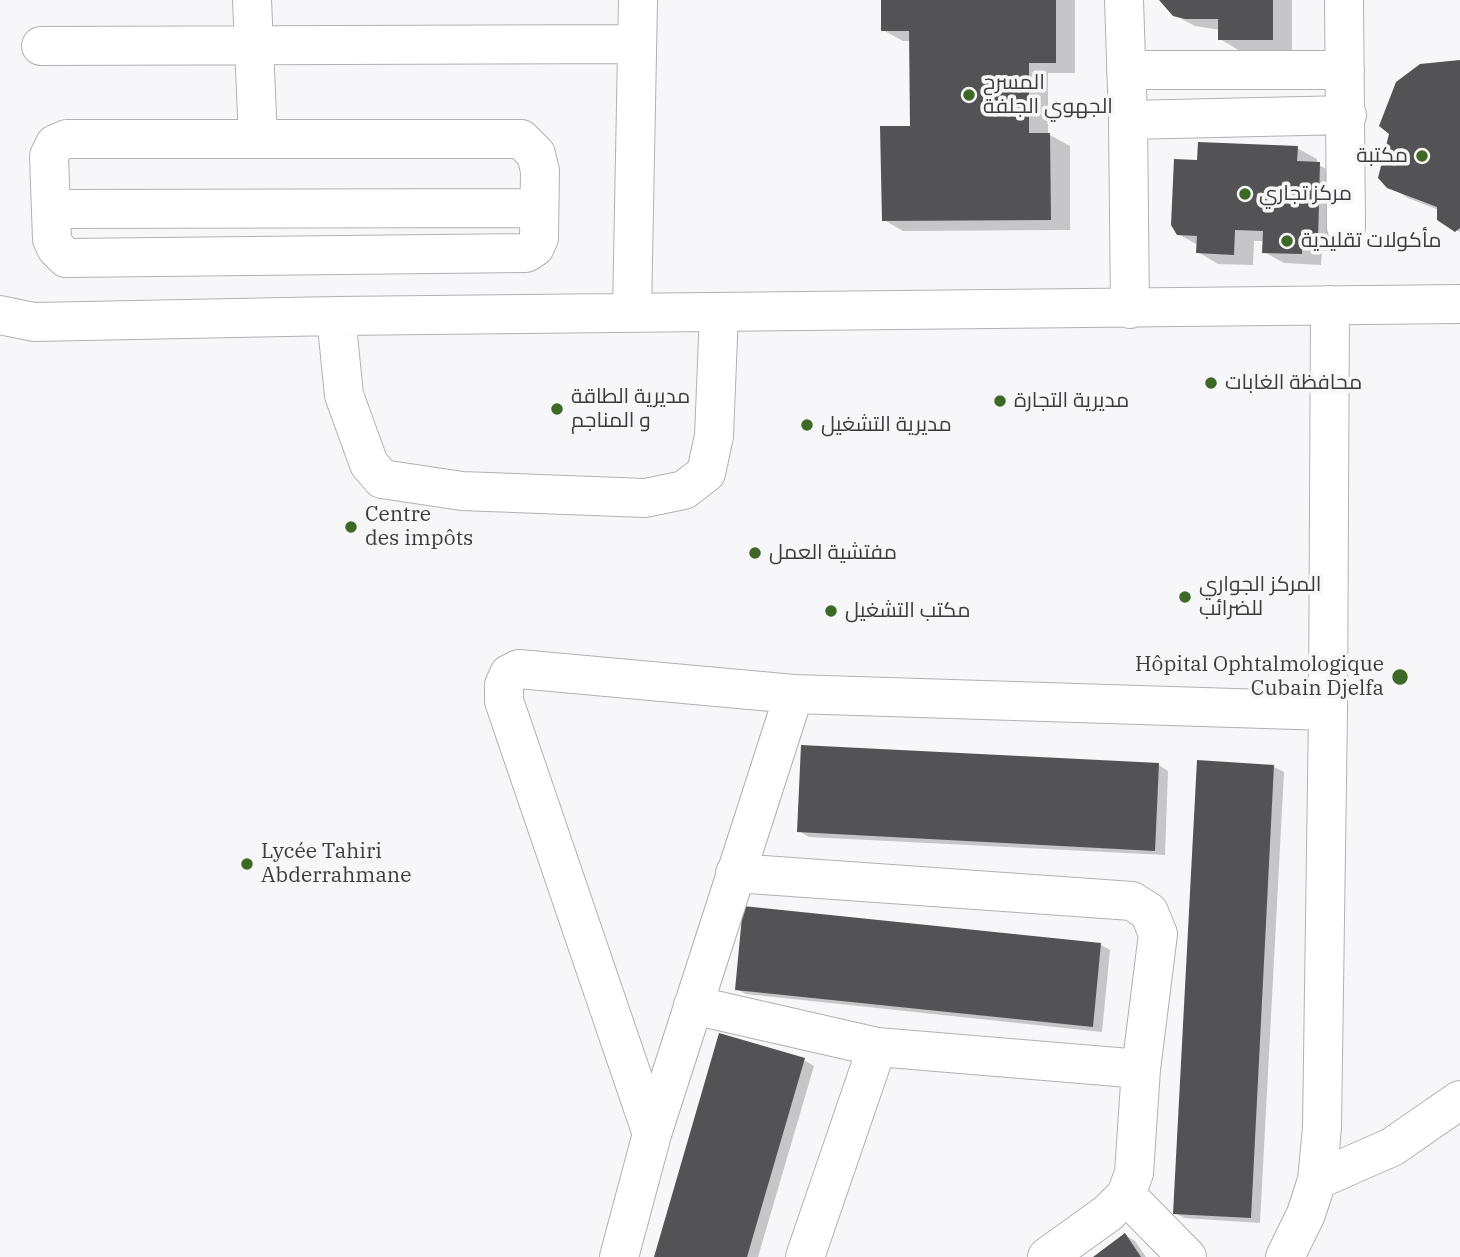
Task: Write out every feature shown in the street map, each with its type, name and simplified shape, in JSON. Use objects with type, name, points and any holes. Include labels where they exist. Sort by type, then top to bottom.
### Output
[{"type":"street","points":[[252,0],[258,139]]},
{"type":"street","points":[[632,313],[638,0]]},
{"type":"street","points":[[1124,0],[1130,309]]},
{"type":"street","points":[[1344,0],[1346,227]]},
{"type":"street","points":[[41,46],[637,44]]},
{"type":"street","points":[[1126,70],[1345,69]]},
{"type":"street","points":[[1128,120],[1347,115]]},
{"type":"street","points":[[67,139],[258,139],[521,139],[537,154],[540,170],[540,208],[51,209],[49,156],[55,144],[67,139]]},
{"type":"street","points":[[11,324],[336,316],[1460,304]]},
{"type":"street","points":[[1285,1257],[1306,1213],[1317,1180],[1322,1128],[1330,305]]},
{"type":"street","points":[[336,316],[344,395],[369,464],[383,479],[462,491],[645,498],[684,490],[706,473],[715,436],[719,313]]},
{"type":"street","points":[[653,1134],[504,701],[504,685],[509,674],[519,669],[794,694],[1328,711]]},
{"type":"street","points":[[619,1257],[693,1005],[794,694]]},
{"type":"street","points":[[735,873],[1132,901],[1149,912],[1158,934],[1141,1069],[1134,1173],[1126,1195],[1108,1213],[1047,1257]]},
{"type":"street","points":[[693,1005],[877,1047],[1141,1069]]},
{"type":"street","points":[[805,1257],[877,1047]]},
{"type":"street","points":[[1317,1180],[1392,1147],[1460,1100]]},
{"type":"street","points":[[1126,1195],[1187,1257]]},
{"type":"building","name":"المسرح الجهوي الجلفة","points":[[881,0],[1056,0],[1056,63],[1029,63],[1029,133],[1050,133],[1051,220],[882,221],[880,126],[910,126],[909,31],[881,31]]},
{"type":"building","points":[[1159,0],[1273,0],[1273,40],[1218,40],[1218,19],[1185,19],[1173,16]]},
{"type":"building","name":"مكتبة","points":[[1460,60],[1460,228],[1455,232],[1437,220],[1437,207],[1387,188],[1378,178],[1389,134],[1379,126],[1396,82],[1420,64]]},
{"type":"building","name":"مركز تجاري","points":[[1198,142],[1298,146],[1297,161],[1320,162],[1318,241],[1302,240],[1302,254],[1262,253],[1263,231],[1235,230],[1234,255],[1196,253],[1197,236],[1177,235],[1171,225],[1174,159],[1197,160]]},
{"type":"building","points":[[801,745],[1159,763],[1155,851],[797,832]]},
{"type":"building","points":[[1197,760],[1274,765],[1251,1218],[1173,1214]]},
{"type":"building","points":[[743,906],[1101,943],[1093,1027],[735,990]]},
{"type":"building","points":[[719,1033],[805,1058],[747,1257],[654,1257]]},
{"type":"building","points":[[1125,1233],[1141,1257],[1093,1257]]},
{"type":"place","name":"المسرح الجهوي الجلفة","points":[[969,95]]},
{"type":"place","name":"مكتبة","points":[[1422,156]]},
{"type":"place","name":"مركز تجاري","points":[[1245,194]]},
{"type":"place","name":"مأكولات تقليدية","points":[[1287,241]]},
{"type":"place","name":"محافظة الغابات","points":[[1211,383]]},
{"type":"place","name":"مديرية التجارة","points":[[1000,401]]},
{"type":"place","name":"مديرية الطاقة و المناجم","points":[[557,409]]},
{"type":"place","name":"مديرية التشغيل","points":[[807,425]]},
{"type":"place","name":"Centre des impôts","points":[[351,527]]},
{"type":"place","name":"مفتشية العمل","points":[[755,553]]},
{"type":"place","name":"المركز الجواري للضرائب","points":[[1185,597]]},
{"type":"place","name":"مكتب التشغيل","points":[[831,611]]},
{"type":"place","name":"Hôpital Ophtalmologique Cubain Djelfa","points":[[1400,677]]},
{"type":"place","name":"Lycée Tahiri Abderrahmane","points":[[247,864]]}]
